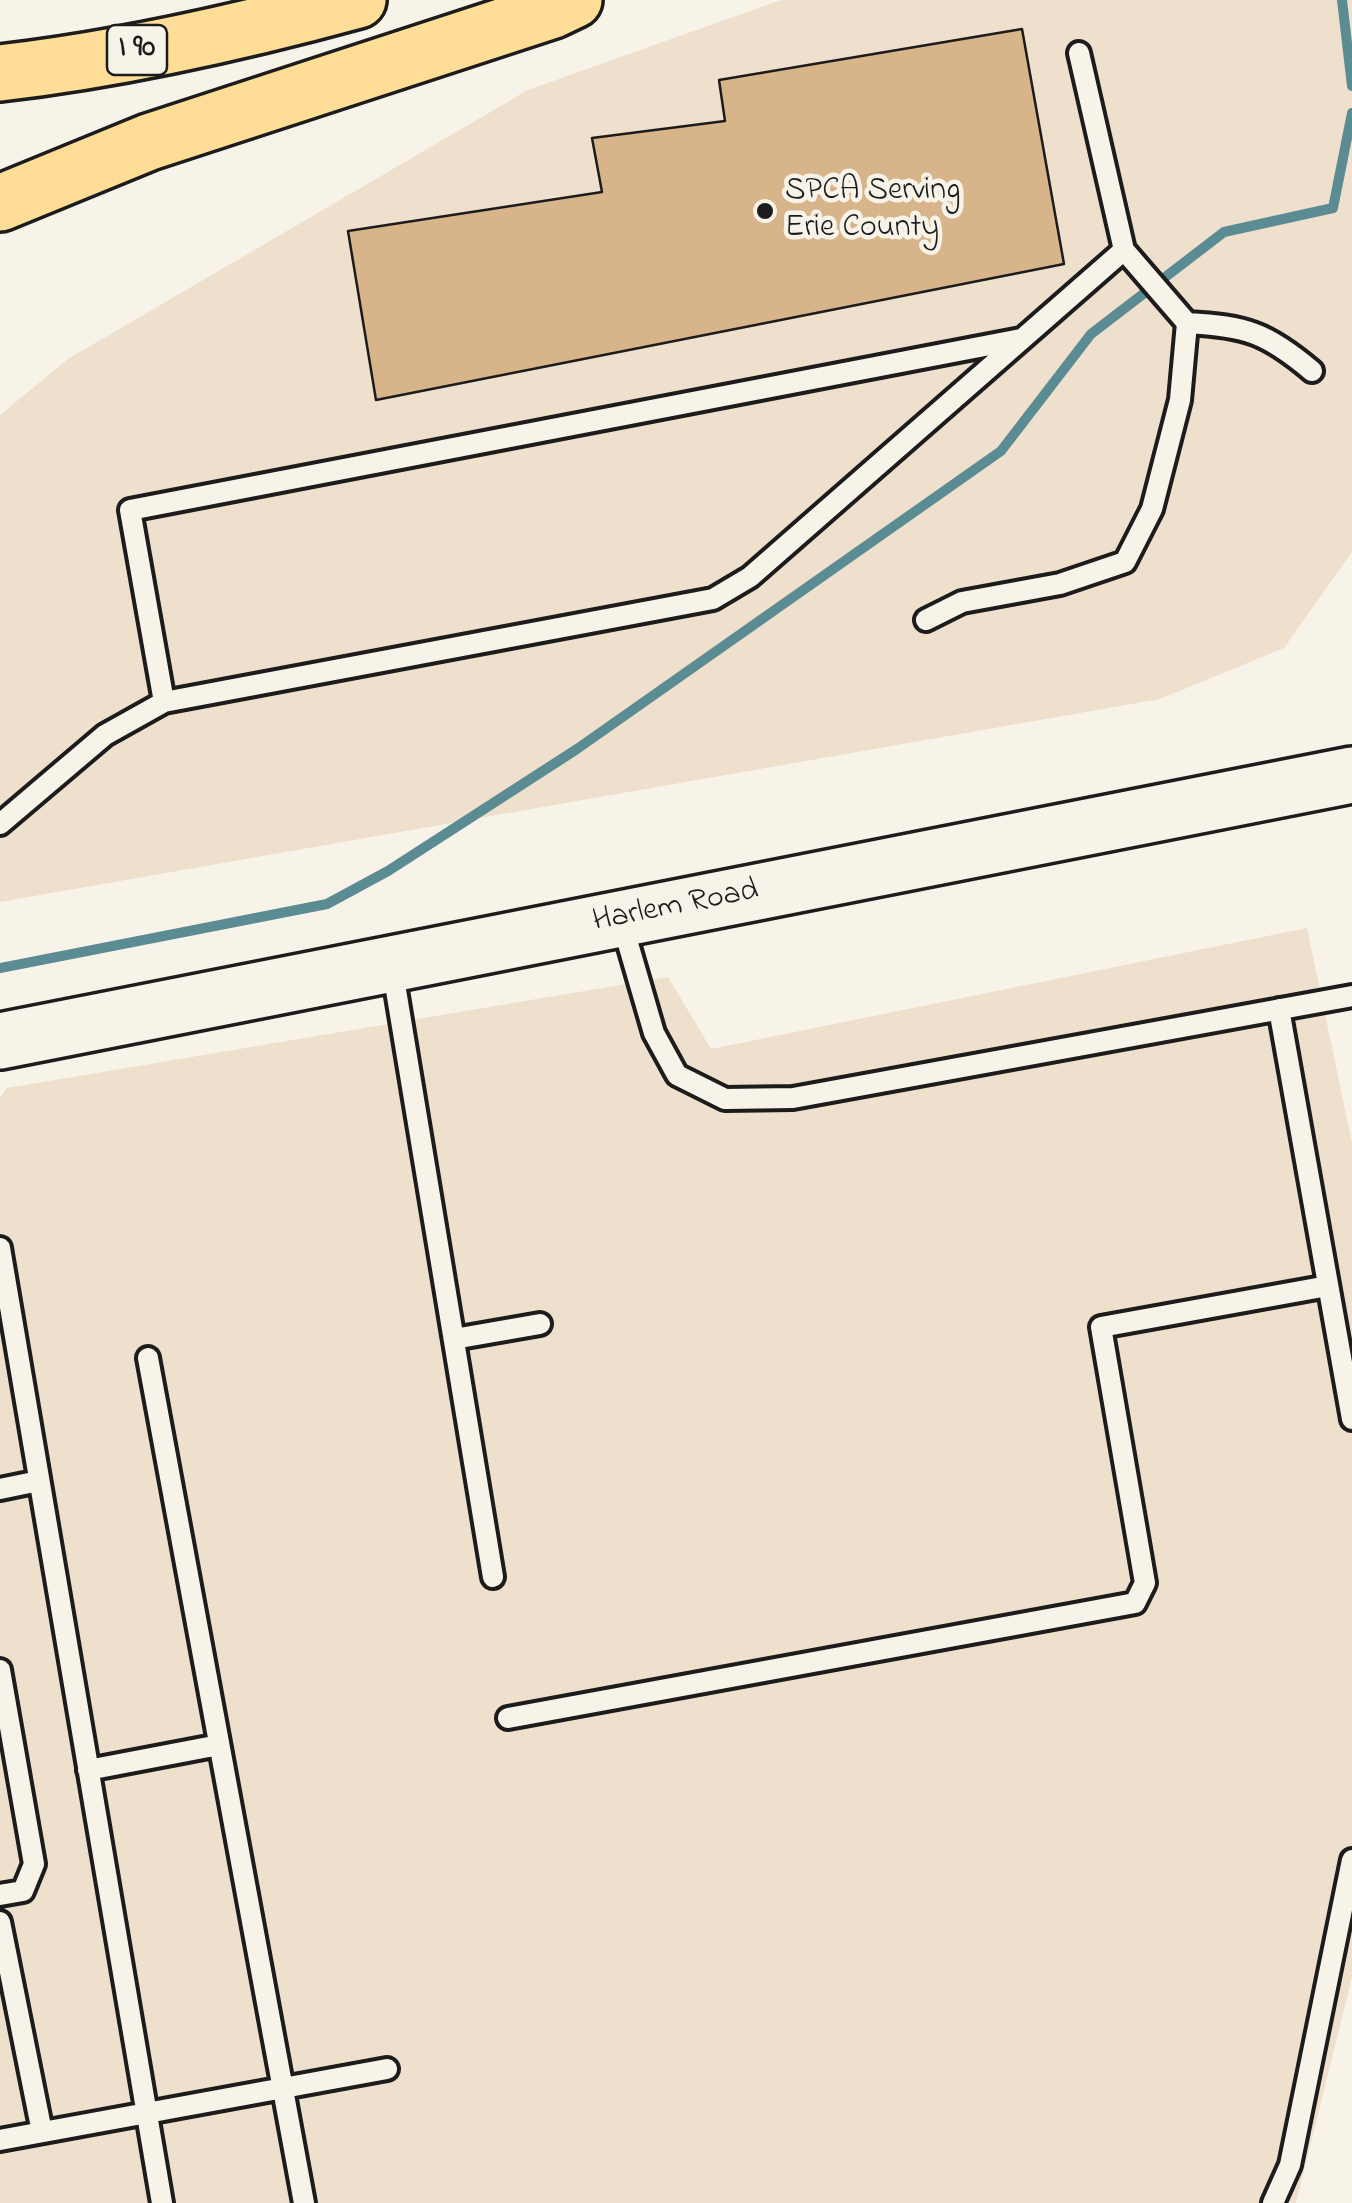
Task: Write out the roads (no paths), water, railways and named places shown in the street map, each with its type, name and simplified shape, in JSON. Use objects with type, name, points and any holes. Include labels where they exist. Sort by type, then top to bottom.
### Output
[{"type":"highway","name":"I 90","points":[[0,73],[57,67],[273,23],[358,0]]},
{"type":"highway","points":[[0,203],[149,142],[574,0]]},
{"type":"main road","name":"Harlem Road","points":[[0,1041],[1352,775]]},
{"type":"lane","points":[[1079,53],[1124,250],[1187,323],[1230,326],[1280,343],[1312,371]]},
{"type":"lane","points":[[0,824],[105,735],[164,702],[713,600],[750,578],[1124,250]]},
{"type":"lane","points":[[926,620],[962,602],[1060,584],[1124,562],[1152,509],[1180,400],[1187,323]]},
{"type":"lane","points":[[164,702],[130,510],[1022,339]]},
{"type":"lane","points":[[620,919],[654,1033],[677,1075],[724,1098],[793,1098],[1352,996]]},
{"type":"lane","points":[[392,964],[493,1577]]},
{"type":"lane","points":[[1280,1009],[1352,1419]]},
{"type":"lane","points":[[0,1248],[162,2203]]},
{"type":"lane","points":[[508,1718],[1135,1602],[1145,1583],[1102,1327],[1328,1286]]},
{"type":"lane","points":[[454,1340],[540,1324]]},
{"type":"lane","points":[[148,1358],[304,2203]]},
{"type":"lane","points":[[0,1489],[39,1482]]},
{"type":"lane","points":[[0,1670],[34,1864],[22,1891],[0,1895]]},
{"type":"lane","points":[[88,1770],[218,1745]]},
{"type":"lane","points":[[1273,2203],[1290,2165],[1352,1860]]},
{"type":"lane","points":[[0,1922],[42,2132]]},
{"type":"lane","points":[[0,2140],[387,2069]]},
{"type":"waterway","points":[[1342,0],[1352,86]]},
{"type":"waterway","points":[[0,968],[327,904],[388,871],[577,749],[1001,451],[1091,334],[1224,232],[1333,208],[1352,113]]},
{"type":"place","name":"SPCA Serving Erie County","points":[[765,211]]}]
